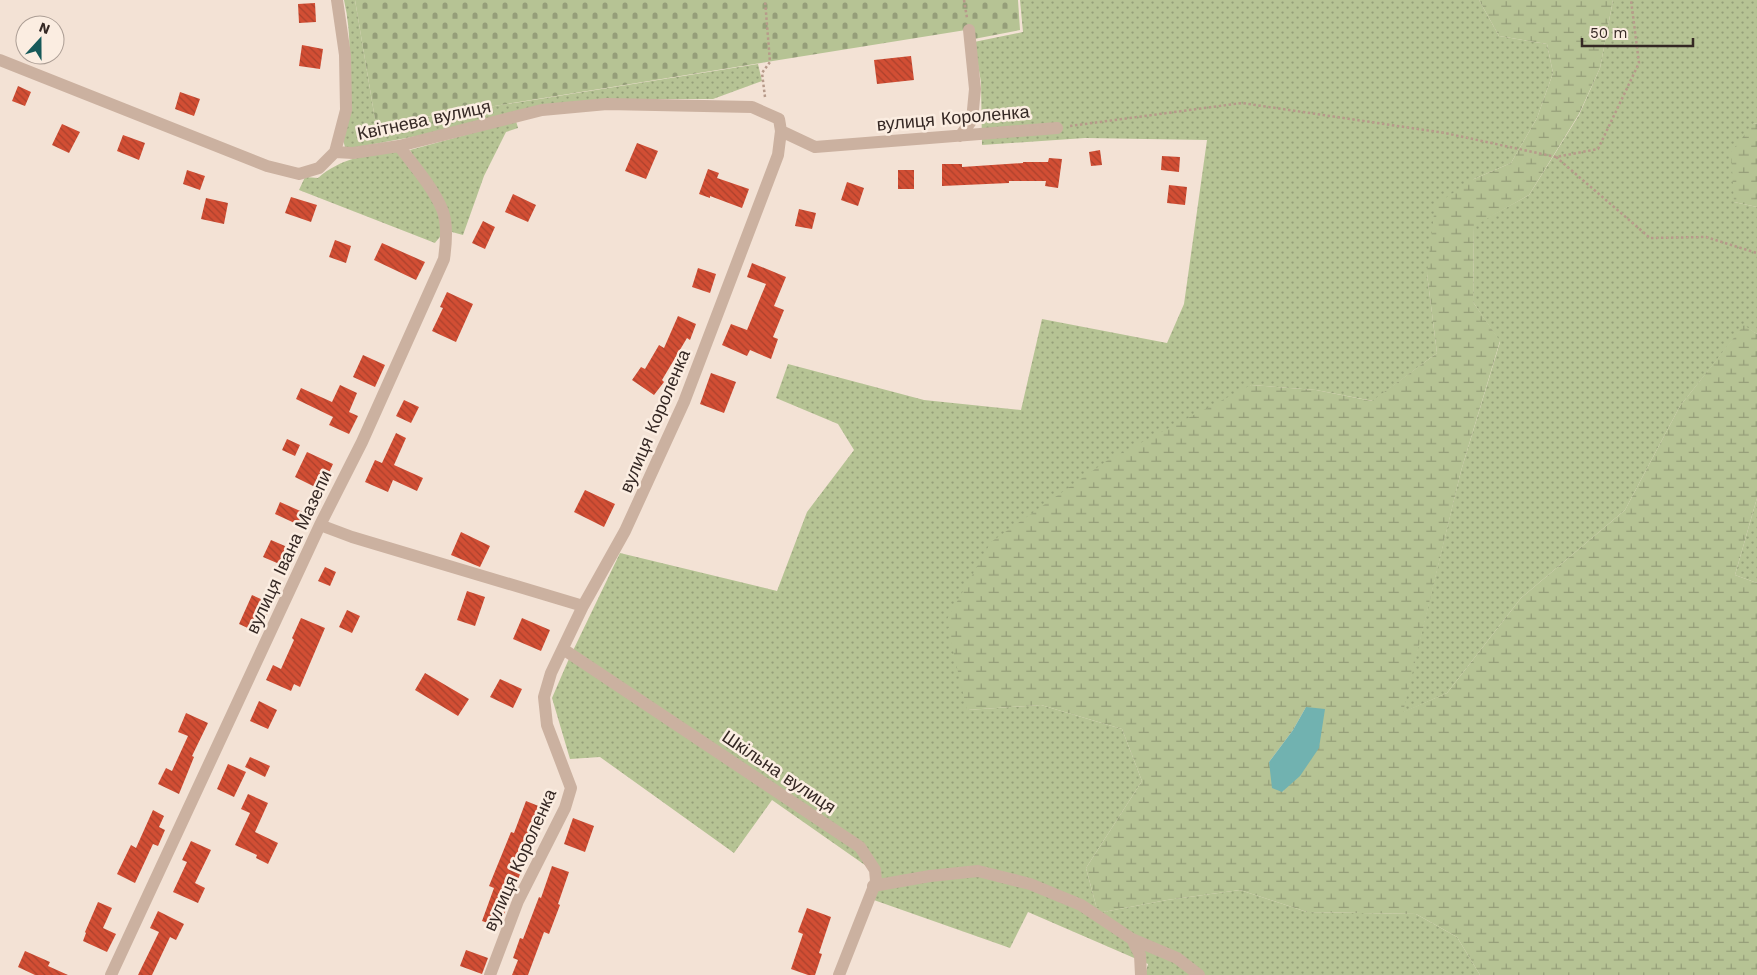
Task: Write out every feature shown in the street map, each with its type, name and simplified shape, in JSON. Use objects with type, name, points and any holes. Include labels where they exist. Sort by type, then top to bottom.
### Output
[{"type":"street","points":[[335,152],[346,110],[345,55],[337,0]]},
{"type":"street","points":[[960,136],[972,120],[975,89],[968,30]]},
{"type":"street","name":"Квітнева вулиця","points":[[0,60],[267,166],[299,174],[319,168],[335,152],[353,153],[399,146],[542,110],[607,104],[752,107],[780,125]]},
{"type":"street","name":"вулиця Короленка","points":[[490,975],[518,901],[565,808],[571,788],[547,725],[544,697],[551,673],[584,606],[626,531],[684,402],[778,155],[780,125],[815,147],[1057,128]]},
{"type":"street","name":"вулиця Івана Мазепи","points":[[111,975],[320,525],[362,442],[444,259],[447,241],[443,211],[426,180],[399,146]]},
{"type":"street","points":[[320,525],[584,606]]},
{"type":"street","name":"Шкільна вулиця","points":[[563,649],[860,847],[875,870],[876,881],[839,975]]},
{"type":"street","points":[[873,886],[930,876],[978,871],[1030,884],[1080,905],[1132,939],[1177,958],[1199,975]]},
{"type":"street","points":[[1132,939],[1140,955],[1141,975]]},
{"type":"path","points":[[765,0],[770,62],[762,73],[766,104],[780,125]]},
{"type":"path","points":[[964,0],[968,30]]},
{"type":"path","points":[[1057,128],[1242,103],[1446,133],[1556,157],[1598,149],[1639,63],[1631,0]]},
{"type":"path","points":[[1556,157],[1650,238],[1706,237],[1757,253]]},
{"type":"green space","points":[[344,0],[355,0],[376,125],[758,64],[762,81],[713,99],[614,99],[353,148],[345,147],[343,140],[350,53]]},
{"type":"green space","points":[[355,0],[1018,0],[1020,30],[974,39],[972,29],[376,125]]},
{"type":"green space","points":[[1020,0],[1479,0],[1499,36],[1547,44],[1553,73],[1537,118],[1511,163],[1474,179],[1427,274],[1437,353],[1373,401],[1316,390],[1251,385],[967,710],[1041,705],[1122,729],[1142,781],[1086,868],[1098,913],[1167,900],[1240,890],[1307,912],[1416,914],[1457,937],[1480,975],[1145,975],[1148,964],[1028,912],[1010,948],[871,899],[872,870],[772,800],[734,853],[600,757],[570,759],[552,698],[620,553],[777,591],[807,512],[854,450],[838,424],[776,398],[788,364],[924,400],[1021,410],[1042,319],[1167,343],[1184,304],[1207,140],[1085,138],[982,145],[981,82],[974,42],[1023,32]]},
{"type":"green space","points":[[1479,0],[1613,0],[1600,68],[1579,114],[1529,195],[1474,226],[1473,302],[1500,341],[1461,471],[1403,712],[1447,693],[1521,598],[1625,510],[1680,406],[1744,325],[1757,334],[1757,498],[1735,575],[1757,583],[1757,975],[1480,975],[1457,937],[1416,914],[1307,912],[1240,890],[1167,900],[1098,913],[1086,868],[1142,781],[1122,729],[1041,705],[967,710],[946,621],[991,542],[1108,460],[1251,385],[1316,390],[1372,401],[1437,353],[1427,274],[1435,205],[1474,179],[1511,163],[1537,118],[1553,73],[1547,44],[1499,36]],"holes":[[[1306,707],[1283,792],[1269,762],[1293,730]]]},
{"type":"green space","points":[[1613,0],[1757,0],[1757,124],[1754,123],[1734,202],[1757,207],[1757,334],[1744,326],[1680,406],[1625,510],[1521,598],[1447,693],[1402,713],[1461,471],[1500,342],[1473,302],[1474,225],[1529,195],[1579,115],[1600,68]]},
{"type":"green space","points":[[516,121],[518,128],[506,132],[484,176],[463,235],[452,232],[410,150]]},
{"type":"green space","points":[[1754,123],[1757,124],[1757,207],[1734,202],[1731,152]]},
{"type":"green space","points":[[397,149],[427,188],[438,211],[441,233],[435,243],[299,190],[305,177],[318,178],[345,162]]},
{"type":"green space","points":[[1757,498],[1757,583],[1735,575]]},
{"type":"water","points":[[1306,707],[1325,709],[1319,748],[1300,776],[1282,792],[1272,788],[1269,762],[1293,730]]},
{"type":"building","points":[[315,3],[316,22],[299,23],[298,4]]},
{"type":"building","points":[[302,45],[323,49],[320,69],[299,66]]},
{"type":"building","points":[[911,56],[914,80],[877,84],[874,60]]},
{"type":"building","points":[[18,86],[31,92],[25,106],[12,101]]},
{"type":"building","points":[[180,92],[200,99],[194,116],[175,109]]},
{"type":"building","points":[[62,124],[80,132],[69,153],[52,145]]},
{"type":"building","points":[[123,135],[145,143],[139,160],[117,151]]},
{"type":"building","points":[[637,143],[658,151],[646,179],[625,171]]},
{"type":"building","points":[[1100,150],[1102,165],[1091,166],[1089,152]]},
{"type":"building","points":[[1162,156],[1180,157],[1179,172],[1161,170]]},
{"type":"building","points":[[1049,158],[1062,159],[1058,188],[1045,186],[1046,181],[1009,181],[1009,183],[942,186],[942,164],[962,164],[962,167],[1048,162]]},
{"type":"building","points":[[708,169],[719,173],[717,178],[749,189],[742,208],[710,196],[710,198],[699,194]]},
{"type":"building","points":[[187,170],[205,176],[200,190],[183,184]]},
{"type":"building","points":[[898,170],[914,170],[914,189],[898,189]]},
{"type":"building","points":[[847,182],[864,188],[858,206],[841,200]]},
{"type":"building","points":[[1169,185],[1187,187],[1185,205],[1167,203]]},
{"type":"building","points":[[513,194],[536,205],[528,222],[505,212]]},
{"type":"building","points":[[291,197],[317,205],[311,222],[285,213]]},
{"type":"building","points":[[206,198],[228,203],[224,224],[201,219]]},
{"type":"building","points":[[799,209],[816,213],[812,229],[795,226]]},
{"type":"building","points":[[483,221],[495,227],[485,249],[472,243]]},
{"type":"building","points":[[335,240],[351,246],[346,263],[329,257]]},
{"type":"building","points":[[382,243],[425,262],[416,280],[374,260]]},
{"type":"building","points":[[752,263],[786,277],[774,306],[784,310],[773,337],[778,339],[771,359],[750,350],[747,356],[722,345],[731,324],[747,330],[766,284],[747,277]]},
{"type":"building","points":[[698,268],[716,274],[710,293],[692,287]]},
{"type":"building","points":[[447,292],[473,304],[456,342],[432,331],[443,308],[440,307]]},
{"type":"building","points":[[678,316],[696,324],[690,340],[687,338],[662,380],[664,382],[654,395],[632,380],[641,367],[645,369],[659,345],[664,348]]},
{"type":"building","points":[[363,355],[385,365],[375,387],[353,377]]},
{"type":"building","points":[[711,373],[736,382],[724,413],[700,404]]},
{"type":"building","points":[[340,385],[357,393],[349,412],[358,416],[349,434],[329,425],[333,417],[296,399],[301,388],[332,402]]},
{"type":"building","points":[[404,400],[419,407],[411,423],[396,416]]},
{"type":"building","points":[[396,433],[406,438],[394,465],[423,478],[417,491],[393,480],[388,492],[365,482],[375,460],[382,463]]},
{"type":"building","points":[[287,439],[300,445],[295,456],[282,450]]},
{"type":"building","points":[[307,452],[333,464],[321,490],[295,477]]},
{"type":"building","points":[[585,490],[615,504],[604,527],[574,512]]},
{"type":"building","points":[[280,502],[307,514],[301,526],[275,514]]},
{"type":"building","points":[[461,532],[490,546],[480,567],[451,555]]},
{"type":"building","points":[[271,540],[292,549],[284,566],[263,557]]},
{"type":"building","points":[[325,567],[336,572],[330,586],[318,581]]},
{"type":"building","points":[[467,591],[485,597],[475,626],[457,620]]},
{"type":"building","points":[[252,595],[272,604],[259,633],[239,624]]},
{"type":"building","points":[[347,610],[360,616],[352,633],[339,627]]},
{"type":"building","points":[[301,618],[325,628],[300,687],[294,684],[291,691],[266,680],[273,665],[281,669],[294,640],[292,638]]},
{"type":"building","points":[[522,618],[550,630],[541,651],[513,639]]},
{"type":"building","points":[[425,673],[469,699],[458,716],[415,690]]},
{"type":"building","points":[[500,679],[522,689],[513,708],[490,697]]},
{"type":"building","points":[[259,701],[277,710],[268,729],[250,721]]},
{"type":"building","points":[[186,713],[208,723],[192,756],[194,757],[179,794],[158,784],[166,768],[172,771],[188,736],[178,732]]},
{"type":"building","points":[[250,757],[270,766],[265,777],[245,767]]},
{"type":"building","points":[[228,764],[246,772],[234,797],[217,789]]},
{"type":"building","points":[[248,794],[268,803],[255,832],[278,843],[268,864],[256,858],[257,855],[235,845],[250,813],[241,809]]},
{"type":"building","points":[[526,801],[546,809],[499,927],[482,921],[494,888],[489,886],[511,832],[514,833]]},
{"type":"building","points":[[153,810],[164,816],[159,827],[165,830],[158,846],[153,844],[135,883],[117,874],[131,845],[136,848]]},
{"type":"building","points":[[573,818],[594,826],[585,852],[564,844]]},
{"type":"building","points":[[191,841],[211,850],[195,883],[205,888],[198,903],[173,892],[187,862],[182,860]]},
{"type":"building","points":[[552,866],[569,872],[558,904],[560,905],[549,934],[544,932],[528,975],[512,975],[518,960],[513,958],[520,938],[523,939],[539,897],[541,898]]},
{"type":"building","points":[[98,902],[112,908],[103,928],[116,934],[107,952],[83,941]]},
{"type":"building","points":[[807,908],[831,917],[819,953],[822,954],[815,975],[808,975],[791,969],[803,934],[798,932]]},
{"type":"building","points":[[158,911],[184,924],[176,940],[170,937],[152,975],[138,975],[159,932],[150,928]]},
{"type":"building","points":[[466,950],[488,958],[482,974],[460,966]]},
{"type":"building","points":[[25,951],[50,962],[48,966],[68,975],[35,975],[18,967]]}]
